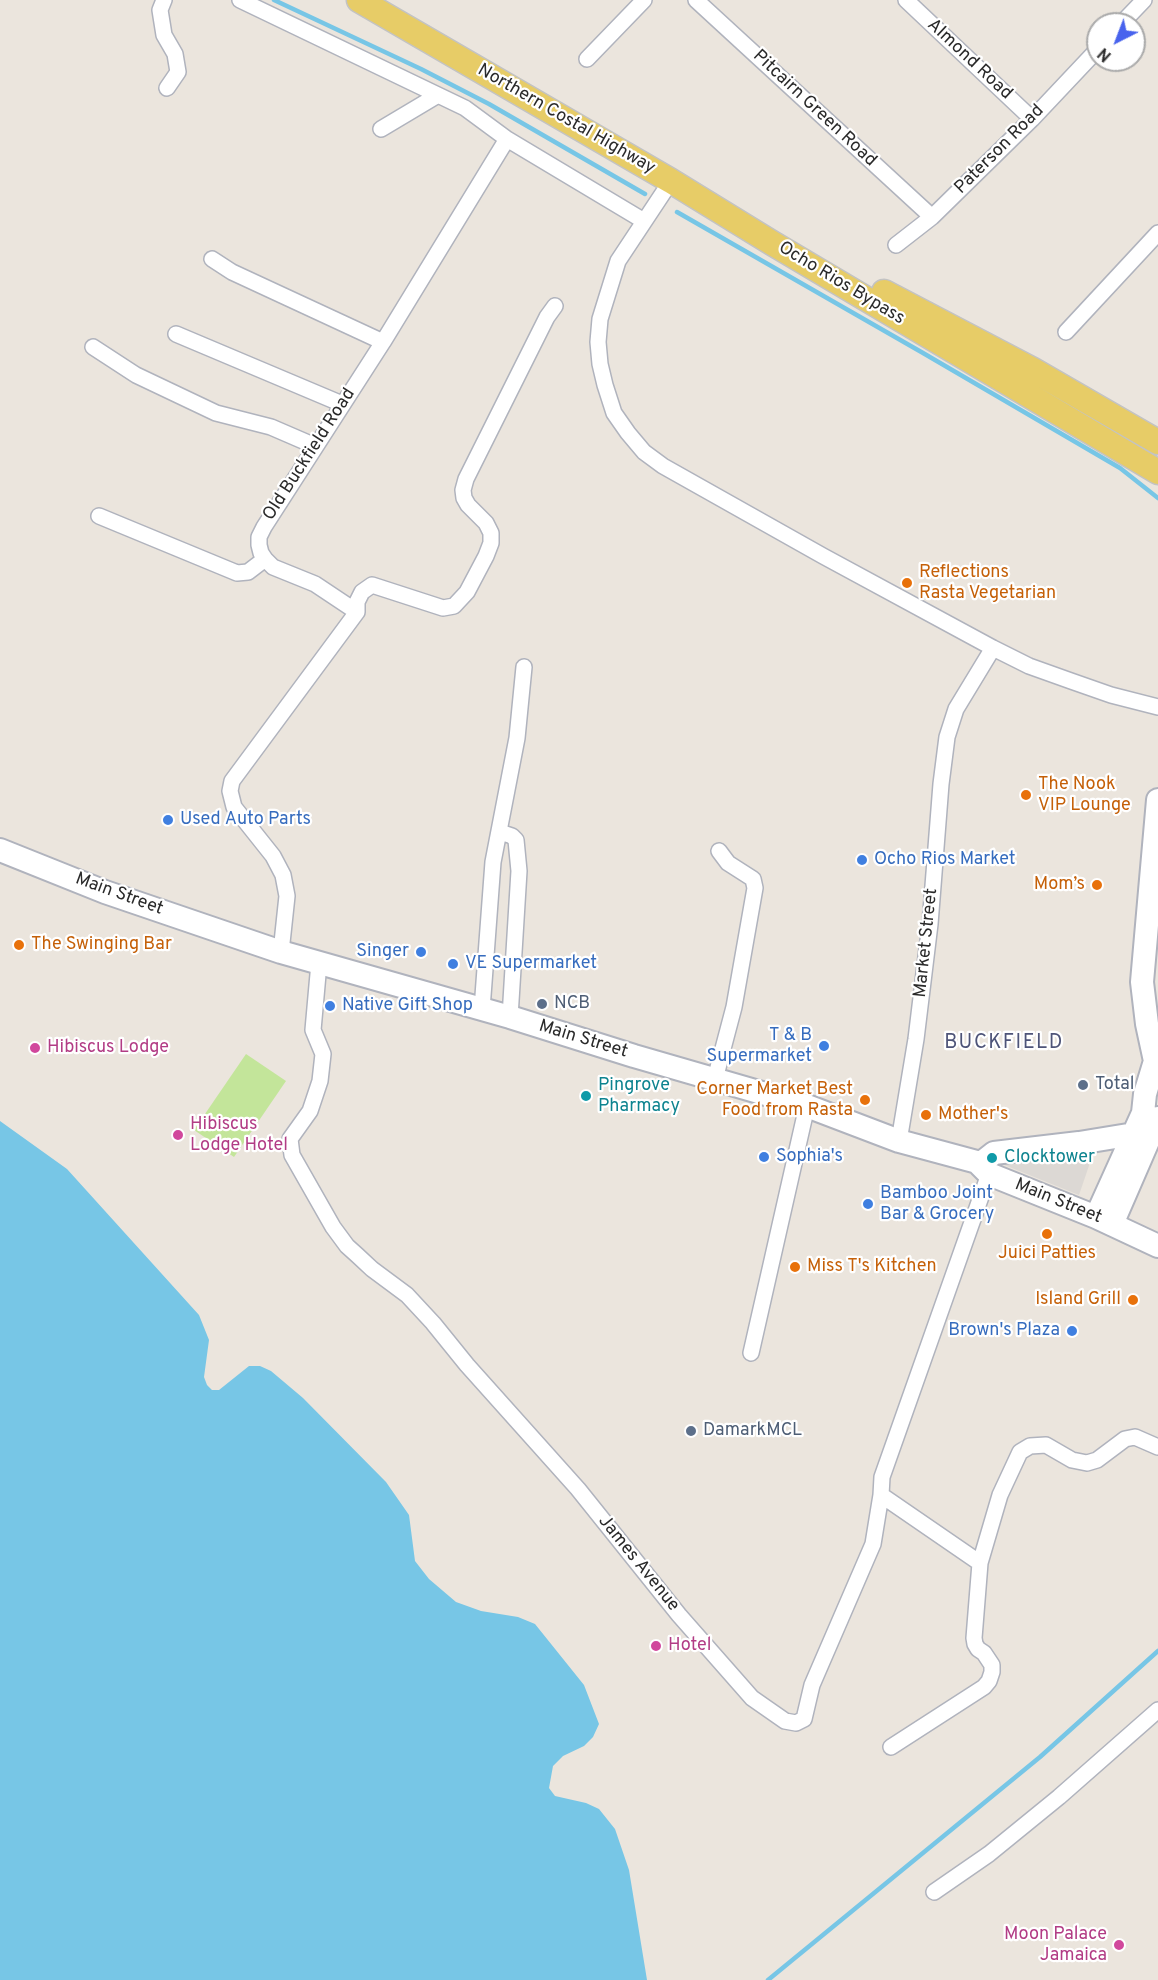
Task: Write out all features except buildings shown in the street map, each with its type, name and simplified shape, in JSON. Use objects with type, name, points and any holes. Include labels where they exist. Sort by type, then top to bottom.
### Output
[{"type":"main road","name":"Northern Costal Highway","points":[[359,0],[671,181],[772,243]]},
{"type":"main road","name":"Ocho Rios Bypass","points":[[772,243],[871,285],[1033,370],[1158,442]]},
{"type":"main road","name":"Ocho Rios Bypass","points":[[772,243],[1158,472]]},
{"type":"street","points":[[164,0],[160,10],[164,35],[175,54],[178,72],[167,88]]},
{"type":"street","points":[[240,0],[465,108],[507,139],[644,221]]},
{"type":"street","points":[[587,59],[644,0]]},
{"type":"street","name":"Pitcairn Green Road","points":[[696,0],[932,218]]},
{"type":"street","name":"Almond Road","points":[[906,0],[1032,119]]},
{"type":"street","points":[[1132,12],[1144,0]]},
{"type":"street","name":"Paterson Road","points":[[896,245],[932,218],[1086,62]]},
{"type":"street","points":[[381,129],[438,95]]},
{"type":"street","name":"Old Buckfield Road","points":[[265,559],[259,545],[259,537],[264,527],[383,342],[507,139]]},
{"type":"street","points":[[671,181],[618,261],[600,319],[598,342],[605,386],[614,413],[644,452],[663,466],[823,556],[1029,666],[1111,695],[1158,707]]},
{"type":"street","points":[[1066,332],[1158,233]]},
{"type":"street","points":[[212,259],[232,272],[383,342]]},
{"type":"street","points":[[281,952],[287,896],[283,875],[273,856],[234,807],[230,791],[232,781],[357,612],[357,602],[362,592],[372,585],[443,608],[454,606],[467,592],[486,556],[491,543],[491,533],[486,523],[464,498],[463,490],[466,479],[547,317],[555,306]]},
{"type":"street","points":[[176,334],[342,404]]},
{"type":"street","points":[[93,347],[136,375],[216,413],[272,426],[315,446]]},
{"type":"street","points":[[99,516],[237,573],[248,572],[265,559],[283,572],[315,584],[357,612]]},
{"type":"street","name":"Market Street","points":[[899,1141],[916,1040],[927,948],[947,737],[956,709],[993,648]]},
{"type":"street","points":[[482,1009],[493,862],[517,738],[524,667]]},
{"type":"street","points":[[1104,1220],[1143,1113],[1145,1094],[1157,1066],[1147,1024],[1142,982],[1158,800]]},
{"type":"street","points":[[500,832],[516,840],[519,871],[510,1017]]},
{"type":"street","name":"Main Street","points":[[0,850],[105,891],[281,952],[510,1017],[807,1106],[899,1141],[985,1169],[1158,1246]]},
{"type":"street","points":[[715,1079],[734,1007],[755,888],[753,879],[728,863],[719,851]]},
{"type":"street","name":"James Avenue","points":[[319,963],[313,1030],[323,1054],[320,1081],[310,1111],[290,1138],[292,1155],[333,1227],[347,1246],[372,1269],[407,1294],[578,1490],[679,1615],[739,1684],[752,1698],[785,1721],[796,1723],[804,1719],[812,1686],[873,1544],[882,1477],[985,1169]]},
{"type":"street","points":[[751,1353],[807,1106]]},
{"type":"street","points":[[1104,1220],[1158,1118]]},
{"type":"street","points":[[985,1169],[994,1153],[1134,1134]]},
{"type":"street","points":[[891,1747],[984,1687],[989,1681],[992,1665],[984,1653],[978,1649],[974,1638],[980,1563],[1000,1495],[1020,1452],[1030,1446],[1046,1445],[1072,1460],[1087,1463],[1096,1460],[1125,1439],[1135,1437],[1158,1448]]},
{"type":"street","points":[[881,1495],[980,1563]]},
{"type":"street","points":[[934,1892],[989,1854],[1059,1797],[1158,1710]]},
{"type":"green space","points":[[246,1054],[286,1081],[234,1157],[194,1130]]},
{"type":"shaded area","points":[[1094,1151],[1079,1195],[992,1160]]},
{"type":"water","points":[[0,1121],[67,1169],[199,1315],[209,1340],[204,1377],[212,1390],[219,1390],[249,1366],[260,1366],[271,1371],[303,1398],[386,1482],[409,1515],[415,1561],[429,1579],[456,1602],[481,1611],[518,1617],[535,1624],[584,1685],[599,1724],[593,1737],[584,1746],[563,1756],[553,1766],[549,1788],[555,1796],[586,1803],[599,1809],[615,1829],[629,1870],[647,1980],[0,1980]]},
{"type":"waterway","points":[[274,0],[421,69],[489,104],[645,194]]},
{"type":"waterway","points":[[677,212],[1120,468],[1158,498]]},
{"type":"waterway","points":[[768,1980],[1040,1757],[1158,1651]]},
{"type":"place","name":"Reflections Rasta Vegetarian","points":[[907,583]]},
{"type":"place","name":"The Nook VIP Lounge","points":[[1026,795]]},
{"type":"place","name":"Used Auto Parts","points":[[168,820]]},
{"type":"place","name":"Ocho Rios Market","points":[[862,860]]},
{"type":"place","name":"Mom’s","points":[[1097,885]]},
{"type":"place","name":"The Swinging Bar","points":[[19,945]]},
{"type":"place","name":"Singer","points":[[421,952]]},
{"type":"place","name":"VE Supermarket","points":[[453,964]]},
{"type":"place","name":"NCB","points":[[542,1004]]},
{"type":"place","name":"Native Gift Shop","points":[[330,1006]]},
{"type":"place","name":"T & B Supermarket","points":[[824,1046]]},
{"type":"place","name":"Hibiscus Lodge","points":[[35,1048]]},
{"type":"place","name":"Total","points":[[1083,1085]]},
{"type":"place","name":"Pingrove Pharmacy","points":[[586,1096]]},
{"type":"place","name":"Corner Market Best Food from Rasta","points":[[865,1100]]},
{"type":"place","name":"Mother's","points":[[926,1115]]},
{"type":"place","name":"Hibiscus Lodge Hotel","points":[[178,1135]]},
{"type":"place","name":"Sophia's","points":[[764,1157]]},
{"type":"place","name":"Clocktower","points":[[992,1158]]},
{"type":"place","name":"Bamboo Joint Bar & Grocery","points":[[868,1204]]},
{"type":"place","name":"Juici Patties","points":[[1047,1234]]},
{"type":"place","name":"Miss T's Kitchen","points":[[795,1267]]},
{"type":"place","name":"Island Grill","points":[[1133,1300]]},
{"type":"place","name":"Brown's Plaza","points":[[1072,1331]]},
{"type":"place","name":"DamarkMCL","points":[[691,1431]]},
{"type":"place","name":"Hotel","points":[[656,1646]]},
{"type":"place","name":"Moon Palace Jamaica","points":[[1119,1945]]},
{"type":"district","name":"BUCKFIELD","points":[[1004,1044]]}]
